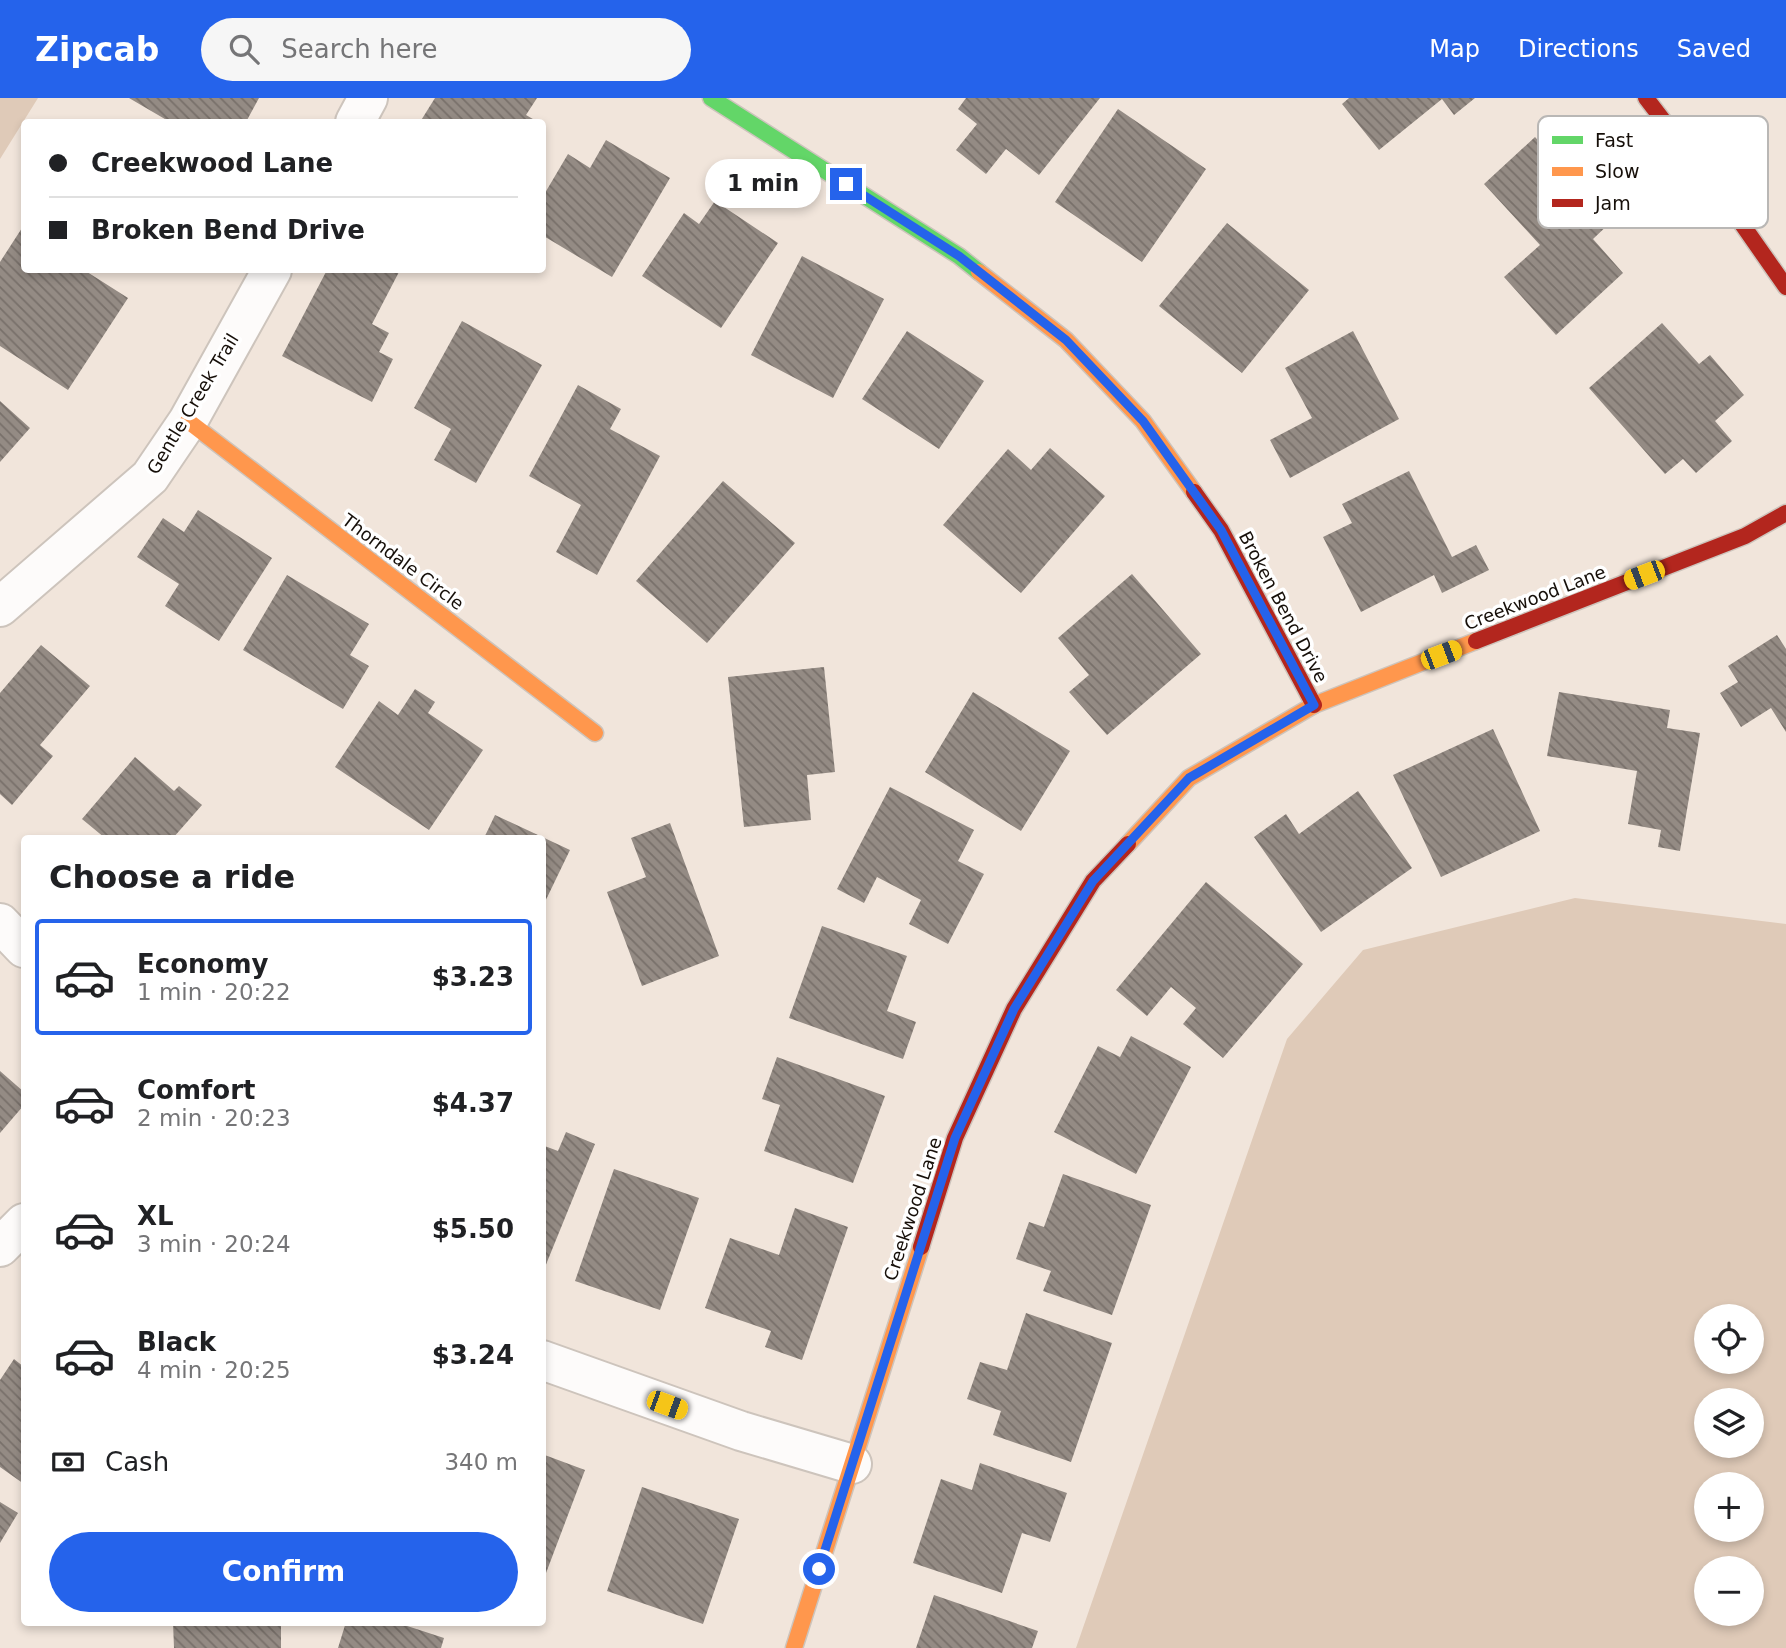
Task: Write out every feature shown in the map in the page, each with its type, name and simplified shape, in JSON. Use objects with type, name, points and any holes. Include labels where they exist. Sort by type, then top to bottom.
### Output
[{"type":"street","points":[[357,119],[368,98]]},
{"type":"street","name":"Broken Bend Drive","points":[[711,98],[959,256],[1066,340],[1143,421],[1221,530],[1314,705]]},
{"type":"street","points":[[1646,98],[1660,116]]},
{"type":"street","points":[[1745,228],[1786,287]]},
{"type":"street","name":"Gentle Creek Trail","points":[[0,607],[150,477],[188,421],[270,273]]},
{"type":"street","name":"Thorndale Circle","points":[[188,421],[595,733]]},
{"type":"street","name":"Creekwood Lane","points":[[794,1648],[955,1138],[1021,998],[1093,881],[1189,778],[1314,705],[1745,536],[1786,513]]},
{"type":"street","points":[[0,923],[21,945]]},
{"type":"street","points":[[0,1247],[21,1226]]},
{"type":"street","points":[[546,1361],[741,1432],[852,1464]]},
{"type":"shaded area","points":[[0,98],[38,98],[25,119],[21,119],[21,125],[0,159]]},
{"type":"shaded area","points":[[1575,898],[1786,924],[1786,1648],[1076,1648],[1287,1039],[1363,950]]},
{"type":"building","points":[[129,98],[259,98],[248,119],[165,119]]},
{"type":"building","points":[[435,98],[537,98],[526,115],[533,119],[422,119]]},
{"type":"building","points":[[966,98],[1100,98],[1039,175],[1006,149],[986,174],[956,150],[977,124],[958,109]]},
{"type":"building","points":[[1349,98],[1475,98],[1454,115],[1442,99],[1379,150],[1342,104]]},
{"type":"building","points":[[1118,109],[1206,169],[1142,262],[1055,202]]},
{"type":"building","points":[[1535,137],[1538,140],[1538,228],[1605,228],[1593,239],[1623,273],[1556,335],[1504,277],[1540,245],[1484,184]]},
{"type":"building","points":[[606,140],[670,178],[612,277],[546,237],[546,191],[568,154],[590,168]]},
{"type":"building","points":[[715,201],[778,243],[721,328],[642,276],[684,213],[699,224]]},
{"type":"building","points":[[1227,223],[1309,290],[1242,373],[1159,306]]},
{"type":"building","points":[[21,230],[21,273],[89,273],[128,298],[68,390],[0,346],[0,262]]},
{"type":"building","points":[[802,256],[884,299],[833,398],[751,355]]},
{"type":"building","points":[[325,273],[398,273],[372,324],[389,333],[379,352],[393,359],[372,402],[282,356]]},
{"type":"building","points":[[462,321],[542,365],[476,483],[434,460],[451,429],[414,408]]},
{"type":"building","points":[[1662,323],[1699,364],[1710,355],[1744,395],[1715,421],[1732,441],[1696,473],[1683,459],[1665,474],[1589,388]]},
{"type":"building","points":[[907,331],[984,381],[939,449],[862,399]]},
{"type":"building","points":[[1353,331],[1399,419],[1290,478],[1270,440],[1312,418],[1285,368]]},
{"type":"building","points":[[578,385],[621,409],[610,429],[660,456],[597,575],[556,552],[581,505],[529,476]]},
{"type":"building","points":[[0,401],[30,428],[0,462]]},
{"type":"building","points":[[1050,448],[1105,496],[1021,593],[943,525],[1008,449],[1031,470]]},
{"type":"building","points":[[1409,471],[1452,557],[1476,545],[1489,570],[1442,593],[1434,575],[1361,612],[1323,537],[1352,523],[1342,504]]},
{"type":"building","points":[[723,481],[795,543],[707,643],[636,581]]},
{"type":"building","points":[[198,510],[272,558],[219,641],[165,606],[179,584],[137,557],[163,518],[184,532]]},
{"type":"building","points":[[1132,574],[1201,654],[1107,735],[1069,692],[1089,675],[1058,638]]},
{"type":"building","points":[[287,575],[369,624],[350,655],[369,666],[343,709],[243,650]]},
{"type":"building","points":[[1777,635],[1786,649],[1786,732],[1771,708],[1741,727],[1720,693],[1738,682],[1728,666]]},
{"type":"building","points":[[41,645],[90,686],[40,745],[53,756],[12,805],[0,794],[0,693]]},
{"type":"building","points":[[824,667],[835,772],[807,775],[811,820],[744,827],[728,677]]},
{"type":"building","points":[[415,689],[435,702],[428,713],[483,750],[429,830],[335,767],[379,701],[398,715]]},
{"type":"building","points":[[973,692],[1070,751],[1021,831],[925,772]]},
{"type":"building","points":[[1559,692],[1670,710],[1667,728],[1700,733],[1680,851],[1658,847],[1661,830],[1628,824],[1637,771],[1547,756]]},
{"type":"building","points":[[1493,729],[1540,831],[1441,877],[1393,775]]},
{"type":"building","points":[[135,757],[174,791],[179,786],[202,805],[176,835],[101,835],[82,819]]},
{"type":"building","points":[[890,787],[974,830],[958,861],[984,874],[948,944],[909,924],[921,900],[877,877],[864,903],[837,889]]},
{"type":"building","points":[[1358,791],[1412,868],[1321,932],[1254,837],[1286,814],[1299,834]]},
{"type":"building","points":[[495,815],[538,835],[485,835]]},
{"type":"building","points":[[670,823],[719,956],[642,986],[607,892],[646,877],[631,838]]},
{"type":"building","points":[[546,839],[570,850],[546,900]]},
{"type":"building","points":[[1206,882],[1303,964],[1223,1058],[1183,1024],[1196,1008],[1171,987],[1147,1016],[1116,990]]},
{"type":"building","points":[[822,926],[907,956],[887,1011],[916,1022],[903,1059],[789,1018]]},
{"type":"building","points":[[1131,1036],[1191,1067],[1136,1174],[1054,1132],[1098,1046],[1120,1057]]},
{"type":"building","points":[[777,1057],[885,1096],[853,1183],[764,1151],[780,1105],[762,1099]]},
{"type":"building","points":[[0,1071],[21,1089],[21,1108],[0,1133]]},
{"type":"building","points":[[566,1132],[595,1144],[546,1265],[546,1146],[558,1151]]},
{"type":"building","points":[[614,1169],[699,1198],[660,1310],[575,1281]]},
{"type":"building","points":[[1063,1174],[1151,1205],[1112,1315],[1043,1291],[1051,1271],[1016,1259],[1029,1222],[1044,1227]]},
{"type":"building","points":[[795,1208],[848,1227],[802,1360],[765,1347],[771,1331],[705,1308],[730,1238],[779,1255]]},
{"type":"building","points":[[1026,1313],[1112,1343],[1071,1462],[993,1435],[1001,1411],[967,1399],[980,1362],[1007,1370]]},
{"type":"building","points":[[14,1359],[21,1365],[21,1482],[0,1467],[0,1380]]},
{"type":"building","points":[[546,1455],[585,1470],[546,1573]]},
{"type":"building","points":[[980,1463],[1067,1493],[1050,1542],[1022,1533],[1002,1593],[913,1563],[941,1479],[972,1490]]},
{"type":"building","points":[[642,1487],[739,1519],[703,1624],[607,1591]]},
{"type":"building","points":[[0,1502],[18,1513],[0,1543]]},
{"type":"building","points":[[934,1595],[1038,1631],[1032,1648],[916,1648]]},
{"type":"building","points":[[173,1626],[281,1626],[281,1648],[174,1648]]},
{"type":"building","points":[[345,1626],[407,1626],[444,1638],[441,1648],[338,1648]]},
{"type":"traffic: fast","points":[[711,98],[959,256],[979,272]]},
{"type":"traffic: slow","points":[[979,272],[1066,340],[1143,421],[1194,492]]},
{"type":"traffic: slow","points":[[188,421],[595,733]]},
{"type":"traffic: slow","points":[[1128,844],[1189,778],[1314,705],[1476,641]]},
{"type":"traffic: slow","points":[[794,1648],[921,1247]]},
{"type":"traffic: jam","points":[[1646,98],[1660,116]]},
{"type":"traffic: jam","points":[[1745,228],[1786,287]]},
{"type":"traffic: jam","points":[[1194,492],[1221,530],[1314,705]]},
{"type":"traffic: jam","points":[[1476,641],[1745,536],[1786,513]]},
{"type":"traffic: jam","points":[[921,1247],[955,1138],[1014,1009],[1093,881],[1128,844]]},
{"type":"route","points":[[819,1569],[955,1138],[1014,1009],[1093,881],[1189,778],[1314,705],[1221,530],[1143,421],[1066,340],[959,256],[846,184]]}]
